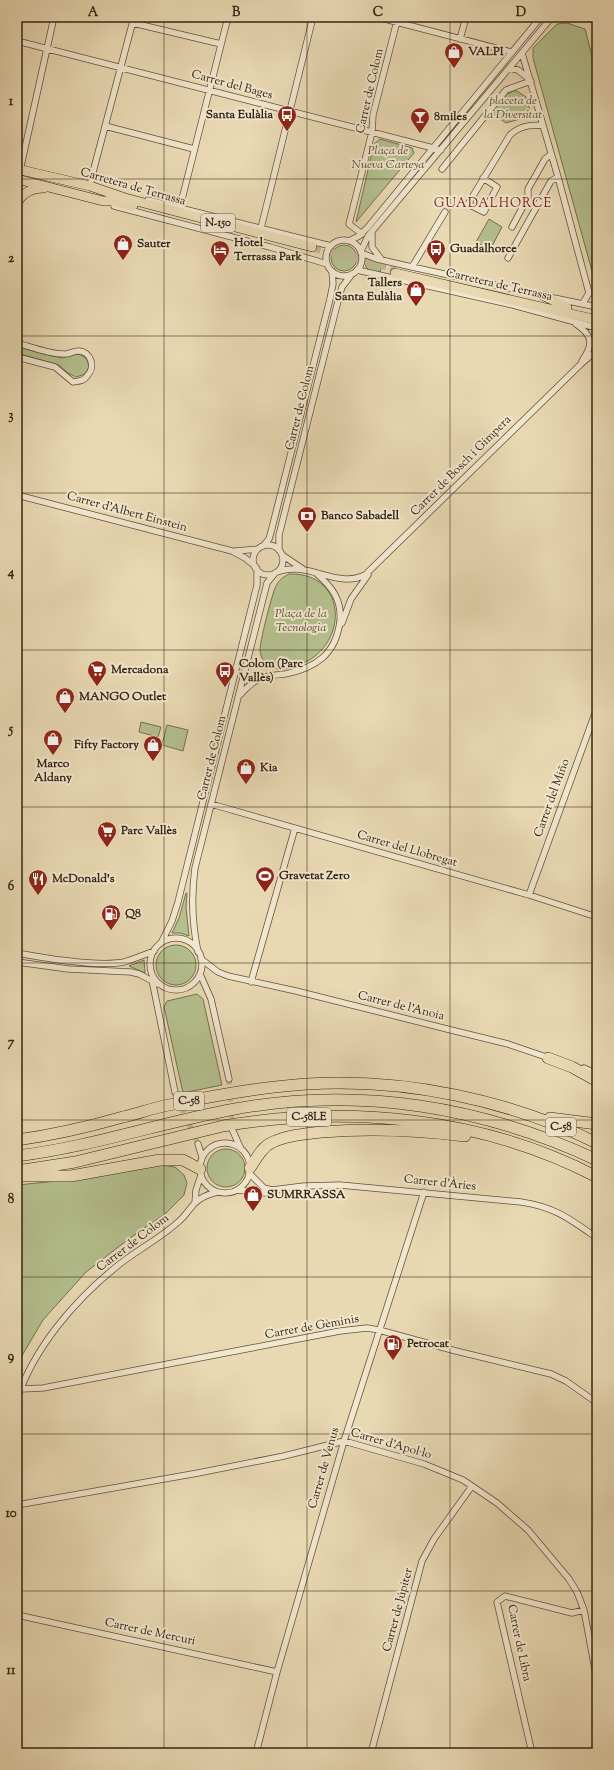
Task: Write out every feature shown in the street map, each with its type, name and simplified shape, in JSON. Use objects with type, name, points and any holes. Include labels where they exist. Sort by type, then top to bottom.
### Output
[{"type":"highway","points":[[548,1058],[572,1067],[597,1081]]},
{"type":"highway","name":"C-58","points":[[17,1140],[72,1130],[166,1106],[232,1093],[308,1084],[335,1084],[406,1087],[483,1102],[525,1113],[551,1122],[597,1143]]},
{"type":"highway","name":"C-58","points":[[17,1156],[79,1145],[235,1109],[285,1102],[336,1099],[406,1103],[464,1113],[503,1123],[547,1138],[597,1160]]},
{"type":"highway","points":[[525,1113],[597,1124]]},
{"type":"highway","name":"C-58LE","points":[[17,1171],[74,1162],[243,1123],[306,1117],[354,1116],[400,1119],[473,1131],[546,1154],[597,1178]]},
{"type":"highway","points":[[249,1170],[261,1152],[271,1143],[297,1134],[342,1130],[386,1129],[433,1132],[500,1143],[597,1178]]},
{"type":"highway","points":[[17,1176],[71,1176],[160,1160],[183,1160],[200,1172]]},
{"type":"main road","name":"Carretera de Terrassa","points":[[17,181],[53,188],[103,201],[118,202],[312,249],[18,167]]},
{"type":"main road","points":[[17,203],[26,192],[34,188],[53,188]]},
{"type":"main road","name":"Carretera de Terrassa","points":[[597,314],[395,270],[573,318],[597,320]]},
{"type":"main road","points":[[544,296],[567,307]]},
{"type":"main road","points":[[547,314],[573,318]]},
{"type":"street","points":[[17,181],[18,167],[54,17]]},
{"type":"street","points":[[180,207],[228,17]]},
{"type":"street","points":[[261,228],[313,17]]},
{"type":"street","points":[[377,17],[398,19],[460,39],[511,52]]},
{"type":"street","points":[[460,39],[466,17]]},
{"type":"street","points":[[349,241],[362,234],[541,17]]},
{"type":"street","points":[[552,17],[365,242],[361,252],[361,264],[358,270],[352,274],[340,276],[332,271],[327,264],[327,252],[331,246],[340,241],[349,241],[356,244],[361,252],[381,260],[597,307]]},
{"type":"street","points":[[579,17],[588,19],[594,18]]},
{"type":"street","name":"Carrer de Colom","points":[[362,234],[349,224],[398,19]]},
{"type":"street","points":[[221,44],[134,20],[90,186],[180,207],[331,246]]},
{"type":"street","name":"Carrer del Bages","points":[[17,41],[441,150]]},
{"type":"street","points":[[522,53],[531,81],[550,155],[558,177],[589,293],[583,304]]},
{"type":"street","points":[[509,68],[518,70],[531,81]]},
{"type":"street","points":[[442,169],[506,90],[531,81]]},
{"type":"street","points":[[483,178],[497,187],[484,212],[468,204],[483,178],[513,132],[522,128],[542,125]]},
{"type":"street","points":[[105,126],[194,149]]},
{"type":"street","points":[[512,227],[528,197],[528,190],[545,159],[550,155]]},
{"type":"street","points":[[508,258],[551,181],[558,177]]},
{"type":"street","points":[[103,201],[111,205],[270,247],[327,264]]},
{"type":"street","points":[[412,267],[445,212]]},
{"type":"street","points":[[372,233],[372,247],[381,260]]},
{"type":"street","points":[[358,270],[475,296],[547,314]]},
{"type":"street","name":"Carrer de Colom","points":[[261,548],[269,539],[271,532],[332,288],[332,271]]},
{"type":"street","name":"Carrer de Colom","points":[[281,552],[279,535],[341,290],[352,274]]},
{"type":"street","points":[[573,318],[597,328]]},
{"type":"street","name":"Carrer de Bosch i Gimpera","points":[[573,318],[588,333],[590,340],[588,352],[581,364]]},
{"type":"street","points":[[17,343],[64,355],[79,351],[86,354],[92,361],[92,365],[86,378],[74,382],[55,367],[17,357]]},
{"type":"street","name":"Carrer de Bosch i Gimpera","points":[[276,573],[289,569],[305,570],[348,579],[362,576],[371,570],[597,350]]},
{"type":"street","name":"Carrer d'Albert Einstein","points":[[17,495],[232,551],[246,552],[261,548]]},
{"type":"street","points":[[270,546],[281,552],[282,565],[276,573],[267,575],[256,568],[254,559],[261,548],[270,546]]},
{"type":"street","name":"Carrer d'Albert Einstein","points":[[232,551],[246,558],[256,568]]},
{"type":"street","name":"Carrer de Bosch i Gimpera","points":[[281,552],[305,570]]},
{"type":"street","name":"Carrer de Colom","points":[[161,943],[174,916],[194,839],[258,585],[256,568]]},
{"type":"street","points":[[238,697],[248,686],[262,678],[297,671],[314,665],[331,649],[351,599],[371,570]]},
{"type":"street","name":"Carrer de Colom","points":[[198,952],[192,918],[192,888],[195,868],[267,583],[276,573]]},
{"type":"street","points":[[316,573],[330,586],[337,597],[340,610],[339,631]]},
{"type":"street","name":"Carrer del Miño","points":[[529,895],[535,874],[597,708]]},
{"type":"street","name":"Carrer del Llobregat","points":[[211,804],[529,895],[597,917]]},
{"type":"street","points":[[250,982],[295,828]]},
{"type":"street","points":[[175,1092],[152,982],[150,965],[154,951],[161,943],[172,939],[184,940],[195,947],[201,959],[200,974],[210,1000],[228,1079]]},
{"type":"street","points":[[17,953],[106,963],[125,962],[154,951]]},
{"type":"street","name":"Carrer de l'Anoia","points":[[201,959],[222,974],[508,1044],[548,1058],[563,1060],[597,1074]]},
{"type":"street","points":[[17,962],[68,969],[134,973],[152,982],[175,990],[185,988],[194,982],[200,974]]},
{"type":"street","points":[[151,972],[161,985]]},
{"type":"street","points":[[134,973],[154,989]]},
{"type":"street","points":[[200,1172],[204,1182],[216,1192],[231,1192],[237,1190],[247,1180],[249,1170],[247,1158],[232,1129]]},
{"type":"street","points":[[195,1203],[202,1157],[198,1144]]},
{"type":"street","points":[[202,1157],[207,1150],[220,1144],[235,1145],[241,1149]]},
{"type":"street","points":[[249,1170],[264,1188],[272,1190]]},
{"type":"street","name":"Carrer d'Àries","points":[[237,1190],[265,1193],[272,1190],[304,1186],[340,1184],[541,1205],[573,1221],[597,1238]]},
{"type":"street","name":"Carrer de Colom","points":[[17,1399],[33,1362],[70,1312],[115,1267],[178,1223],[195,1203],[206,1195],[216,1192]]},
{"type":"street","name":"Carrer de Venus","points":[[256,1753],[277,1672],[344,1441],[424,1192]]},
{"type":"street","name":"Carrer de Gèminis","points":[[21,1389],[43,1388],[138,1371],[340,1331],[367,1328],[551,1374],[566,1381],[597,1403]]},
{"type":"street","name":"Carrer d'Apol·lo","points":[[17,1505],[198,1473],[284,1456],[344,1441],[424,1464],[454,1476],[497,1503],[528,1530],[574,1586],[584,1610],[597,1680]]},
{"type":"street","name":"Carrer de Júpiter","points":[[371,1753],[422,1561],[437,1535],[472,1486]]},
{"type":"street","name":"Carrer de Libra","points":[[532,1753],[497,1602],[505,1596],[572,1613],[584,1610]]},
{"type":"street","name":"Carrer de Mercuri","points":[[17,1614],[277,1672]]},
{"type":"green space","points":[[567,23],[585,29],[597,75],[597,289],[533,58],[533,48],[557,24]]},
{"type":"green space","name":"placeta de la Diversitat","points":[[513,91],[517,91],[526,97],[531,114],[530,116],[506,123],[490,112],[505,93],[508,94]]},
{"type":"green space","name":"Plaça de Nueva Carteya","points":[[380,139],[412,148],[414,153],[356,222],[374,144]]},
{"type":"green space","points":[[489,219],[502,227],[490,250],[476,242]]},
{"type":"green space","points":[[344,245],[353,249],[357,258],[353,267],[344,271],[335,267],[331,258],[335,249]]},
{"type":"green space","points":[[369,260],[382,262],[380,273],[369,270],[366,267],[365,264]]},
{"type":"green space","points":[[17,347],[62,358],[77,354],[81,355],[87,359],[89,367],[85,374],[76,377],[68,373],[59,365],[17,353]]},
{"type":"green space","name":"Plaça de la Tecnologia","points":[[289,574],[309,577],[323,585],[332,598],[335,613],[333,629],[326,644],[314,657],[286,669],[272,668],[262,658],[260,647],[274,591],[280,580]]},
{"type":"green space","points":[[141,722],[161,727],[158,737],[139,732]]},
{"type":"green space","points":[[167,725],[188,730],[183,751],[162,745]]},
{"type":"green space","points":[[186,893],[189,936],[180,933],[172,933],[179,918]]},
{"type":"green space","points":[[180,945],[187,948],[193,954],[196,965],[195,973],[187,982],[180,985],[172,985],[165,982],[157,973],[156,961],[159,954],[168,946]]},
{"type":"green space","points":[[144,960],[145,973],[129,966]]},
{"type":"green space","points":[[197,994],[203,999],[222,1085],[183,1093],[164,1007],[167,1001]]},
{"type":"green space","points":[[222,1149],[230,1149],[237,1152],[242,1157],[245,1168],[242,1179],[237,1184],[230,1187],[222,1187],[215,1184],[210,1179],[207,1172],[207,1164],[210,1157],[215,1152]]},
{"type":"green space","points":[[159,1165],[175,1167],[184,1175],[187,1183],[184,1195],[165,1214],[130,1238],[86,1272],[43,1320],[17,1364],[17,1185],[78,1179]]},
{"type":"tunnel","points":[[312,247],[396,268]]},
{"type":"tunnel","points":[[229,1079],[232,1127]]},
{"type":"tunnel","points":[[175,1092],[198,1144]]},
{"type":"place","name":"VALPI","points":[[454,69]]},
{"type":"place","name":"Santa Eulàlia","points":[[287,132]]},
{"type":"place","name":"8miles","points":[[420,134]]},
{"type":"place","name":"Sauter","points":[[123,261]]},
{"type":"place","name":"Guadalhorce","points":[[436,266]]},
{"type":"place","name":"Hotel Terrassa Park","points":[[220,267]]},
{"type":"place","name":"Tallers Santa Eulàlia","points":[[416,307]]},
{"type":"place","name":"Banco Sabadell","points":[[307,533]]},
{"type":"place","name":"Mercadona","points":[[97,687]]},
{"type":"place","name":"Colom (Parc Vallès)","points":[[225,688]]},
{"type":"place","name":"MANGO Outlet","points":[[65,714]]},
{"type":"place","name":"Marco Aldany","points":[[53,756]]},
{"type":"place","name":"Fifty Factory","points":[[153,762]]},
{"type":"place","name":"Kia","points":[[246,785]]},
{"type":"place","name":"Parc Vallès","points":[[107,848]]},
{"type":"place","name":"Gravetat Zero","points":[[265,893]]},
{"type":"place","name":"McDonald's","points":[[38,896]]},
{"type":"place","name":"Q8","points":[[111,931]]},
{"type":"place","name":"SUMRRASSA","points":[[253,1212]]},
{"type":"place","name":"Petrocat","points":[[393,1361]]},
{"type":"district","name":"GUADALHORCE","points":[[493,204]]}]
